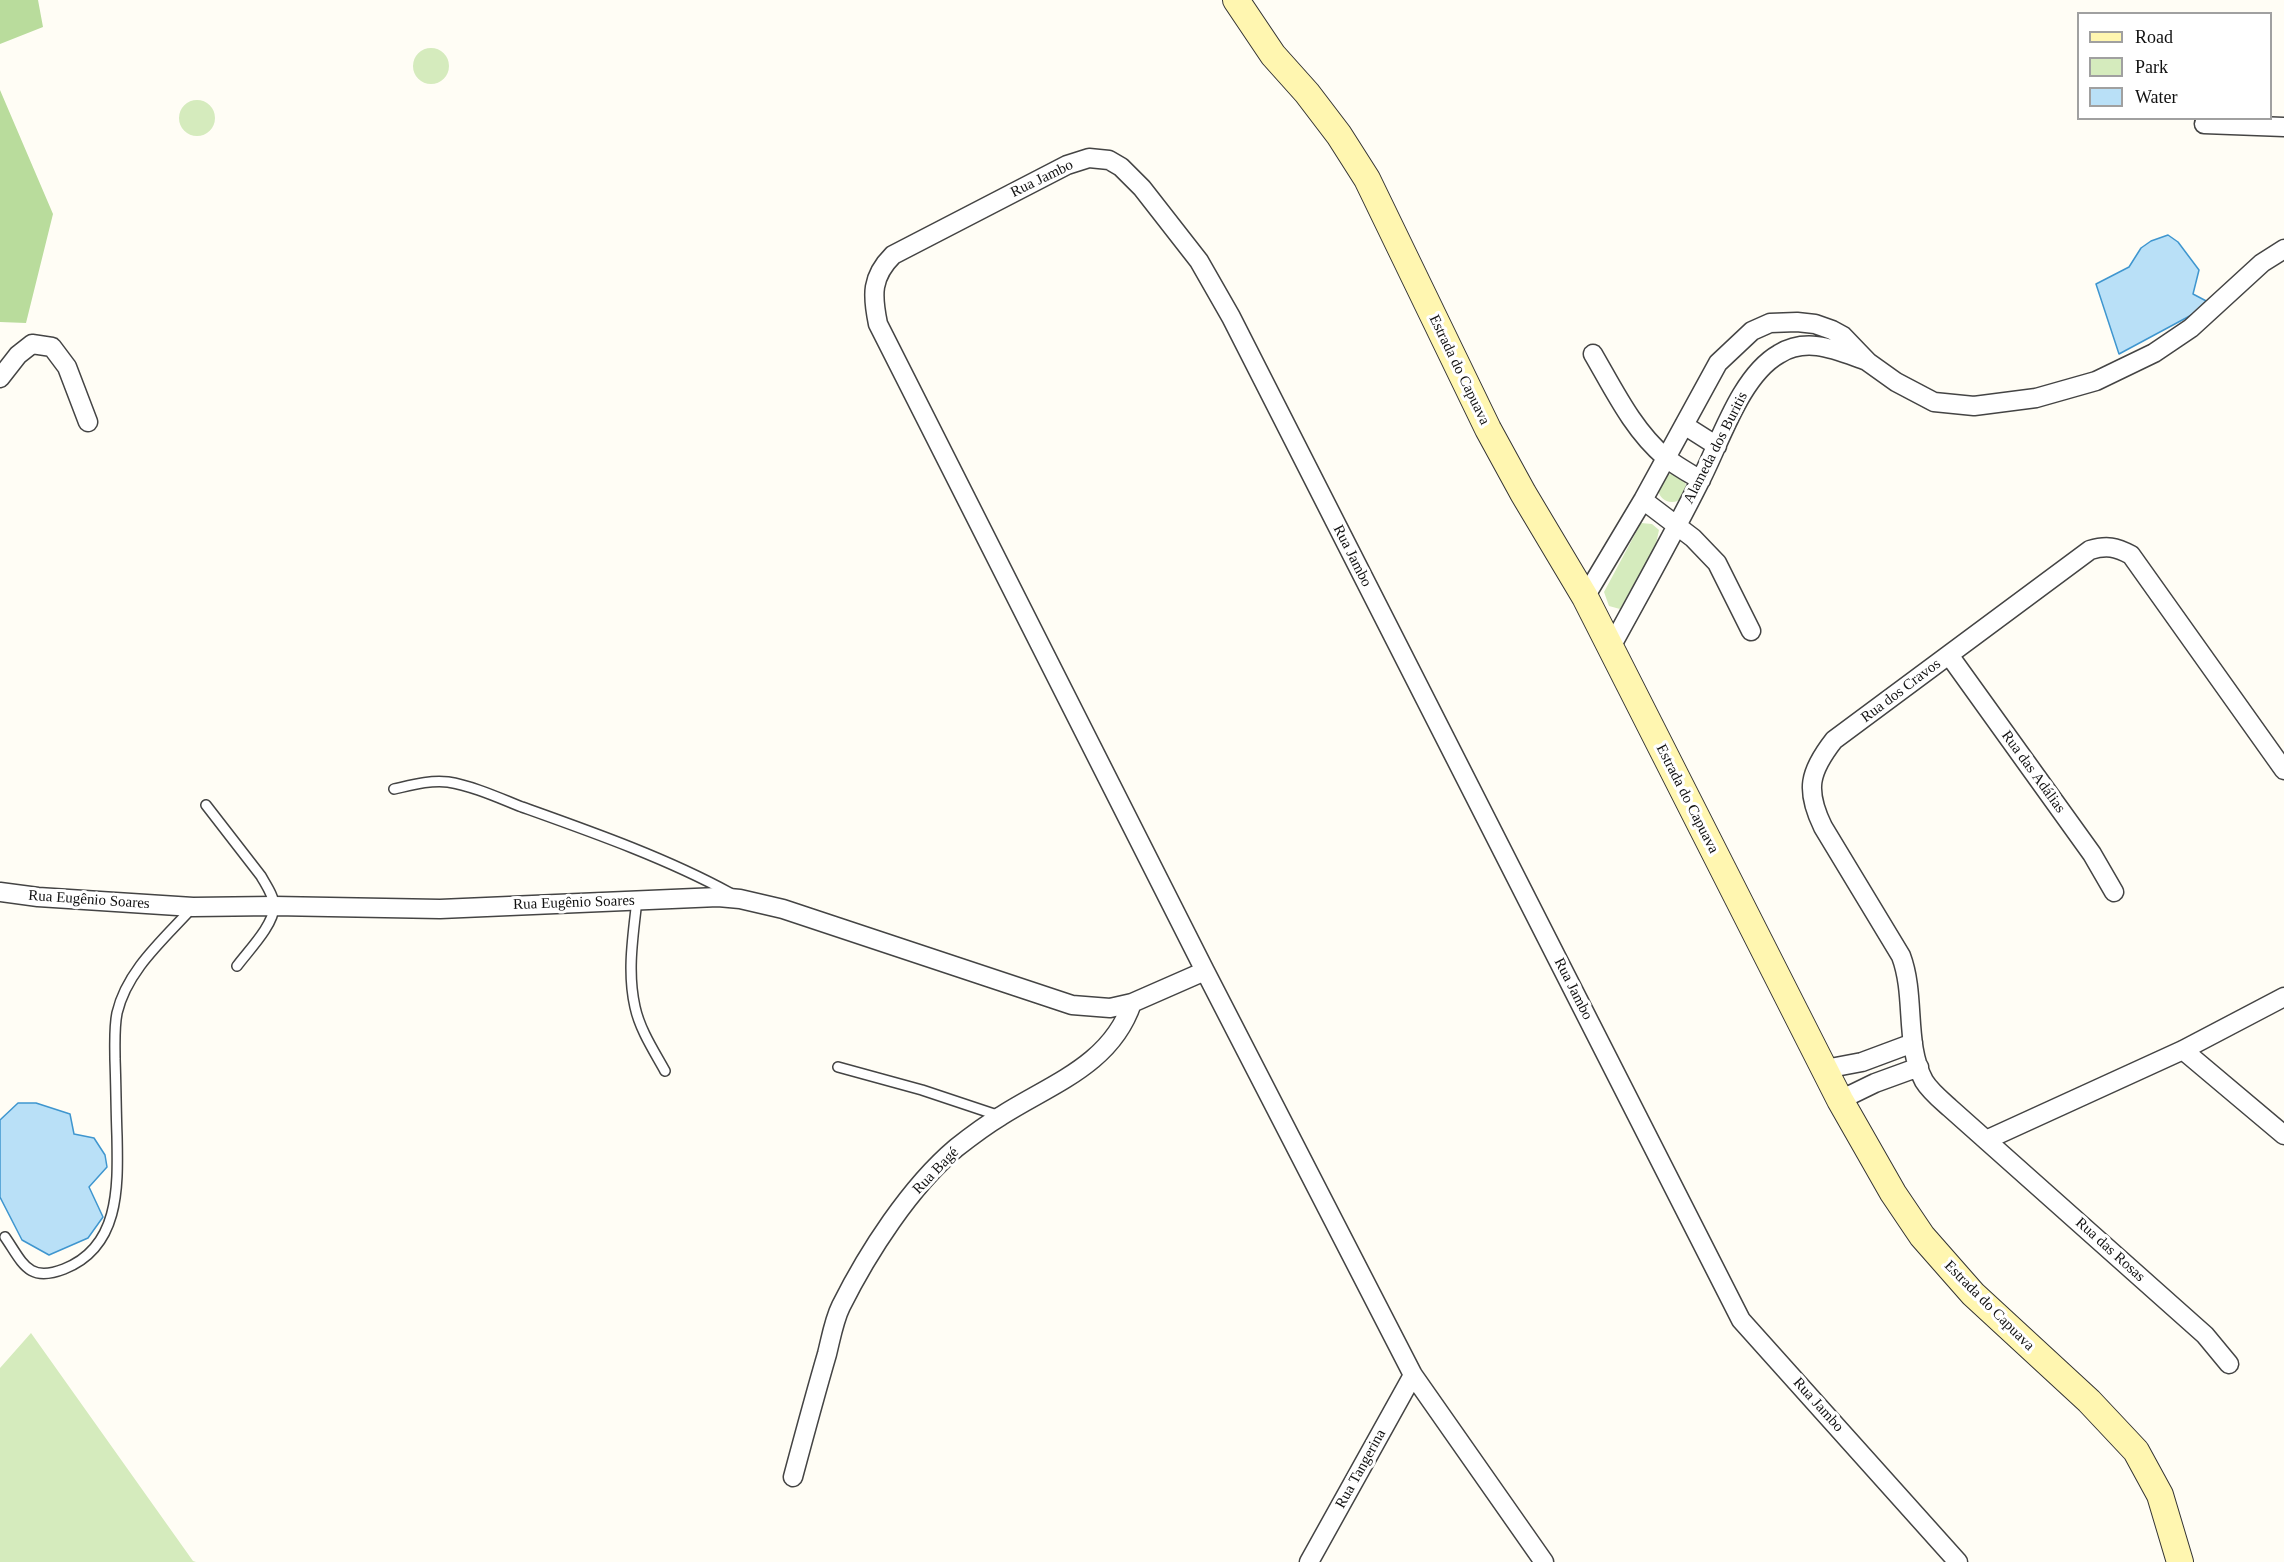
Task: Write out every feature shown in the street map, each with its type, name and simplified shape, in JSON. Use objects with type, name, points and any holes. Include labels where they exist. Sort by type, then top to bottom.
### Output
[{"type":"main road","name":"Estrada do Capuava","points":[[1236,0],[1274,55],[1339,135],[1367,179],[1488,429],[1585,597],[1840,1100],[1893,1193],[1922,1236],[1973,1294],[2089,1401],[2136,1451],[2160,1495],[2180,1562]]},
{"type":"street","points":[[2204,123],[2284,127]]},
{"type":"street","name":"Rua Jambo","points":[[1544,1562],[1413,1375],[1204,971],[878,324],[874,304],[875,285],[881,267],[893,255],[1067,165],[1089,158],[1109,160],[1121,167],[1142,188],[1199,261],[1226,308],[1741,1320],[1958,1562]]},
{"type":"street","points":[[1585,597],[1643,500],[1718,363],[1752,331],[1770,323],[1815,324],[1832,330],[1854,345],[1868,362],[1896,382],[1934,402],[1974,406],[2037,398],[2096,381],[2154,353],[2191,328],[2262,263],[2284,249]]},
{"type":"street","points":[[0,378],[18,355],[32,344],[52,347],[67,367],[88,422]]},
{"type":"street","name":"Alameda dos Buritis","points":[[1611,647],[1701,480],[1741,396],[1761,368],[1779,353],[1800,346],[1824,346],[1868,362]]},
{"type":"street","points":[[1593,354],[1635,424],[1666,458],[1701,480]]},
{"type":"street","points":[[1684,425],[1717,446]]},
{"type":"street","points":[[1643,500],[1677,524],[1717,563],[1751,632]]},
{"type":"street","name":"Rua dos Cravos","points":[[1986,1140],[1935,1095],[1924,1080],[1913,1043],[1910,992],[1907,971],[1901,956],[1823,827],[1814,808],[1812,782],[1818,760],[1834,740],[2090,550],[2104,546],[2117,548],[2131,555],[2284,770]]},
{"type":"street","name":"Rua das Adálias","points":[[1949,655],[2092,854],[2114,892]]},
{"type":"street","name":"Rua Eugênio Soares","points":[[0,891],[38,897],[193,907],[440,909],[718,897],[740,899],[783,909],[1072,1005],[1110,1008],[1132,1003]]},
{"type":"street","points":[[1132,1003],[1204,971]]},
{"type":"street","points":[[1986,1140],[2183,1050],[2284,997]]},
{"type":"street","name":"Rua Bagé","points":[[794,1477],[840,1307],[890,1221],[956,1149],[1000,1116],[1081,1069],[1103,1052],[1116,1038],[1127,1019],[1132,1003]]},
{"type":"street","points":[[1825,1069],[1862,1062],[1913,1043]]},
{"type":"street","points":[[2183,1050],[2284,1135]]},
{"type":"street","points":[[1840,1100],[1875,1083],[1919,1067]]},
{"type":"street","name":"Rua das Rosas","points":[[1986,1140],[2205,1335],[2229,1364]]},
{"type":"street","name":"Rua Tangerina","points":[[1309,1562],[1413,1375]]},
{"type":"lane","points":[[394,789],[424,782],[449,782],[478,791],[557,819],[671,865],[704,879],[740,899]]},
{"type":"lane","points":[[206,805],[261,876],[274,906],[271,920],[237,966]]},
{"type":"lane","points":[[637,900],[631,960],[635,1009],[665,1071]]},
{"type":"lane","points":[[5,1237],[26,1267],[38,1274],[46,1275],[74,1265],[89,1256],[106,1232],[113,1214],[118,1174],[115,1045],[117,1014],[131,978],[193,907]]},
{"type":"lane","points":[[838,1067],[932,1093],[1000,1116]]},
{"type":"green space","points":[[0,0],[38,0],[43,27],[0,44]]},
{"type":"green space","points":[[431,48],[444,53],[449,66],[444,79],[431,84],[418,79],[413,66],[418,53]]},
{"type":"green space","points":[[0,90],[53,214],[26,323],[0,322]]},
{"type":"green space","points":[[197,100],[210,105],[215,118],[210,131],[197,136],[184,131],[179,118],[184,105]]},
{"type":"green space","points":[[1672,474],[1682,478],[1686,488],[1682,498],[1672,502],[1662,498],[1658,488],[1662,478]]},
{"type":"green space","points":[[1641,523],[1652,524],[1659,530],[1656,544],[1620,609],[1609,606],[1604,592]]},
{"type":"green space","points":[[31,1333],[193,1561],[196,1562],[0,1562],[0,1368]]},
{"type":"water","points":[[2168,235],[2178,242],[2199,270],[2193,294],[2212,304],[2119,354],[2096,284],[2129,267],[2141,248],[2151,241]]},
{"type":"water","points":[[18,1103],[36,1103],[70,1114],[74,1134],[94,1138],[105,1155],[107,1167],[89,1187],[103,1217],[88,1238],[49,1255],[22,1240],[0,1197],[0,1120]]}]
